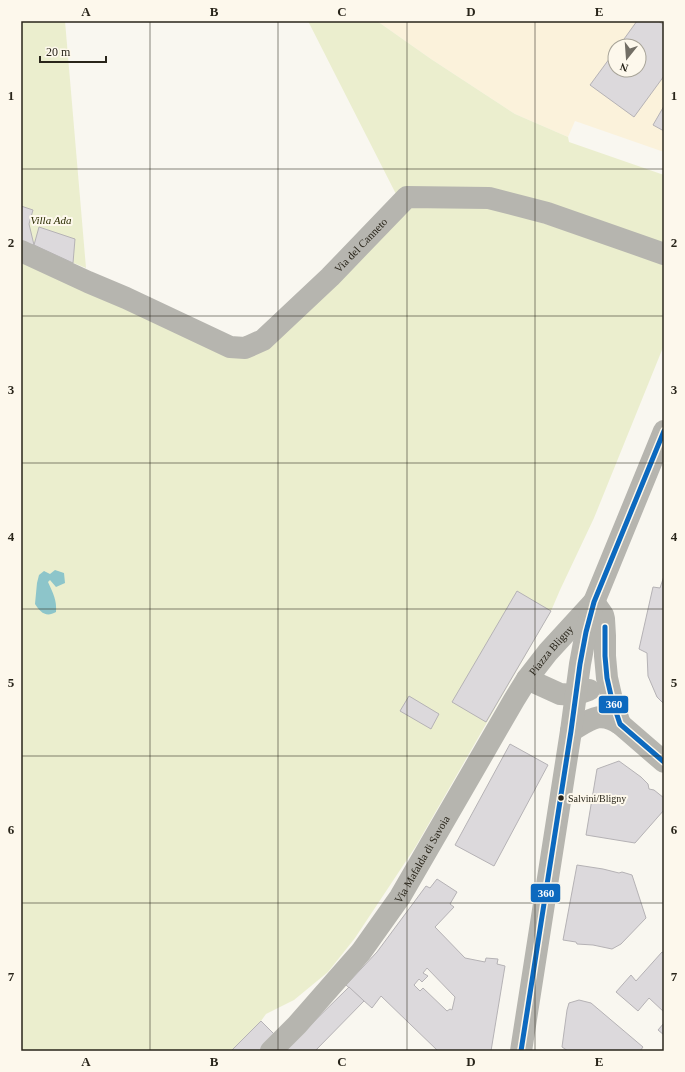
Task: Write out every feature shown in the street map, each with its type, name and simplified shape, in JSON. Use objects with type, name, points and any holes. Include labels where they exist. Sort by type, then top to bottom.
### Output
[{"type":"street","name":"Via del Canneto","points":[[21,251],[230,347],[245,348],[263,340],[330,277],[407,197],[489,198],[547,213],[664,254]]},
{"type":"street","points":[[620,724],[606,678],[604,615],[594,602],[658,460],[664,431]]},
{"type":"street","name":"Piazza Bligny","points":[[576,695],[557,693],[527,679],[548,652],[594,602]]},
{"type":"street","name":"Piazza Bligny","points":[[521,1051],[586,632],[594,602]]},
{"type":"street","points":[[576,695],[595,686],[606,678]]},
{"type":"street","name":"Via Mafalda di Savoia","points":[[271,1051],[297,1025],[361,952],[400,898],[527,679]]},
{"type":"street","points":[[571,731],[590,720],[598,717],[608,717],[614,719],[664,762]]},
{"type":"shaded area","points":[[377,21],[664,21],[664,152],[575,121],[568,137],[515,114],[431,59]]},
{"type":"green space","name":"Villa Ada","points":[[21,21],[65,21],[86,268],[21,241]]},
{"type":"green space","points":[[308,21],[377,21],[431,59],[515,114],[568,137],[569,142],[664,175],[664,247],[547,209],[397,196]]},
{"type":"green space","points":[[411,205],[488,206],[664,261],[664,345],[594,518],[551,611],[416,846],[355,938],[328,972],[294,1000],[266,1014],[231,1051],[21,1051],[21,258],[238,357]]},
{"type":"water","points":[[55,570],[64,573],[65,583],[56,587],[50,580],[48,582],[55,600],[56,612],[46,614],[41,612],[35,604],[37,583],[39,575],[44,571],[50,574]]},
{"type":"building","points":[[637,21],[658,21],[664,25],[664,76],[634,117],[590,85],[607,62],[607,78],[647,78],[647,38],[625,38]]},
{"type":"building","points":[[664,106],[664,131],[653,125]]},
{"type":"building","points":[[21,206],[33,210],[29,224],[34,245],[21,244]]},
{"type":"building","points":[[39,227],[75,239],[73,263],[34,245]]},
{"type":"building","points":[[664,576],[664,704],[657,697],[648,676],[647,653],[639,649],[653,587],[660,588]]},
{"type":"building","points":[[517,591],[551,611],[486,722],[452,702]]},
{"type":"building","points":[[409,696],[439,714],[431,729],[400,711]]},
{"type":"building","points":[[510,744],[548,765],[494,866],[455,845]]},
{"type":"building","points":[[619,761],[641,777],[648,784],[649,789],[654,790],[664,798],[664,810],[635,843],[586,835],[597,769]]},
{"type":"building","points":[[577,865],[632,875],[646,918],[621,944],[612,949],[593,945],[577,944],[576,942],[563,940]]},
{"type":"building","points":[[437,879],[457,892],[450,904],[454,907],[435,927],[465,958],[485,962],[486,958],[498,959],[497,964],[505,966],[491,1051],[438,1051],[381,996],[372,1008],[346,985],[377,952],[426,886],[430,888]],"holes":[[[427,968],[455,997],[452,1010],[450,1009],[447,1011],[423,988],[420,991],[414,985],[419,979],[422,982],[428,976],[423,973]]]},
{"type":"building","points":[[662,952],[664,953],[664,1012],[649,998],[638,1011],[616,992],[631,975],[636,981]]},
{"type":"building","points":[[349,987],[364,1001],[315,1051],[284,1051]]},
{"type":"building","points":[[579,1000],[591,1003],[643,1047],[640,1051],[568,1051],[562,1047],[569,1003]]},
{"type":"building","points":[[261,1021],[277,1037],[262,1051],[231,1051]]},
{"type":"building","points":[[664,1023],[664,1035],[658,1030]]},
{"type":"transit line","name":"360","points":[[521,1051],[586,632],[594,602],[664,431]]},
{"type":"transit line","name":"360","points":[[605,627],[607,678],[620,724],[664,762]]},
{"type":"place","name":"Salvini/Bligny","points":[[561,798]]}]
